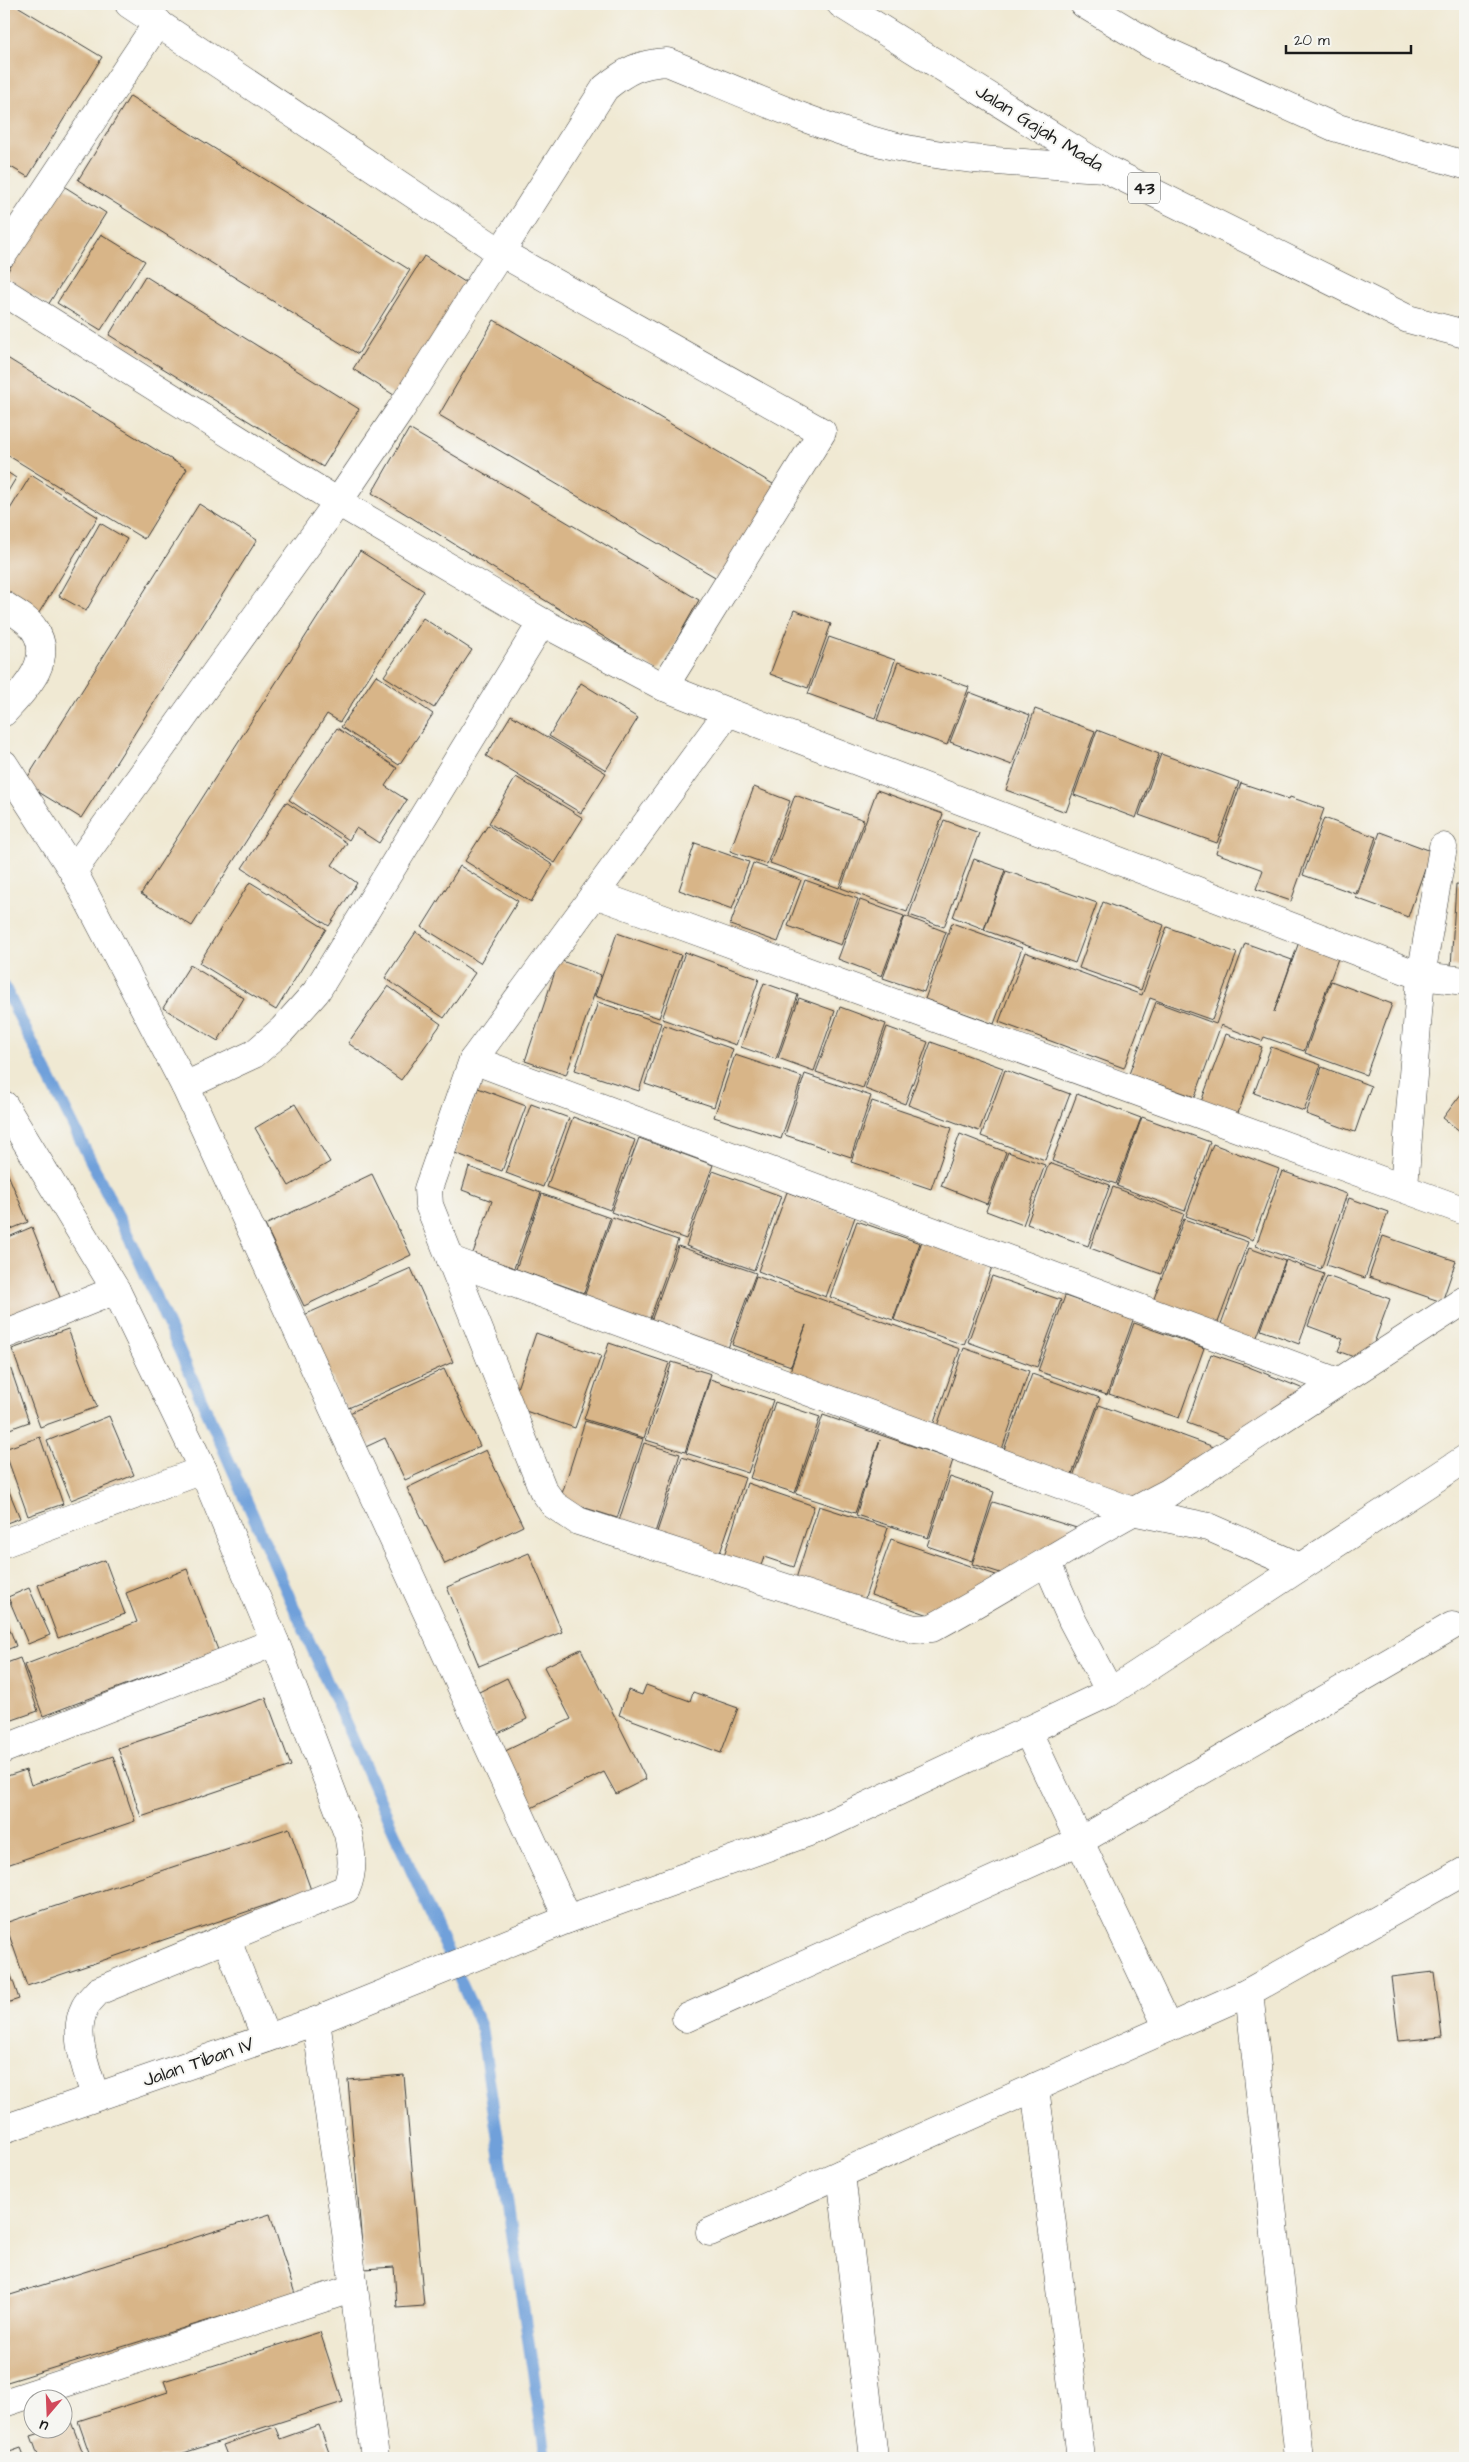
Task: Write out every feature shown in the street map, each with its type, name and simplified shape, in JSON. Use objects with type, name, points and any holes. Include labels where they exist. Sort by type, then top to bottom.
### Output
[{"type":"main road","points":[[129,4],[500,252],[822,432],[664,687]]},
{"type":"main road","name":"Jalan Gajah Mada","points":[[841,4],[1104,168],[1408,319],[1465,334]]},
{"type":"main road","points":[[1084,4],[1152,45],[1298,112],[1334,127],[1465,166]]},
{"type":"main road","points":[[4,252],[158,22]]},
{"type":"main road","points":[[73,871],[338,502],[401,409],[606,88],[623,73],[645,64],[667,62],[832,127],[885,144],[954,157],[1104,168]]},
{"type":"main road","points":[[4,292],[338,502],[542,622],[664,687],[1421,976],[1465,981]]},
{"type":"main road","points":[[4,605],[34,629],[40,646],[41,662],[30,683],[4,712]]},
{"type":"main road","points":[[185,1086],[254,1054],[282,1030],[316,992],[542,622]]},
{"type":"main road","points":[[728,712],[473,1060],[428,1189],[429,1206],[543,1490],[554,1506],[578,1521],[914,1629],[932,1628],[1047,1563],[1132,1511],[1168,1493],[1465,1300]]},
{"type":"main road","points":[[4,764],[73,871],[185,1086],[568,1919]]},
{"type":"main road","points":[[1404,1187],[1421,976],[1443,847]]},
{"type":"main road","points":[[595,894],[1404,1187],[1465,1211]]},
{"type":"main road","points":[[473,1060],[1338,1382]]},
{"type":"main road","points":[[6,1115],[116,1290],[203,1470],[275,1642],[348,1834],[352,1866],[346,1889],[98,1991],[86,2006],[80,2025],[81,2046],[95,2096]]},
{"type":"main road","points":[[451,1260],[1132,1511],[1209,1527],[1300,1567]]},
{"type":"main road","points":[[4,1335],[116,1290]]},
{"type":"main road","name":"Jalan Tiban IV","points":[[4,2129],[316,2021],[536,1931],[820,1828],[1110,1692],[1465,1459]]},
{"type":"main road","points":[[4,1543],[203,1470]]},
{"type":"main road","points":[[1047,1563],[1072,1620],[1110,1692]]},
{"type":"main road","points":[[686,2018],[1080,1841],[1452,1626]]},
{"type":"main road","points":[[4,1749],[275,1642]]},
{"type":"main road","points":[[1027,1730],[1168,2028]]},
{"type":"main road","points":[[710,2232],[1249,1992],[1465,1871]]},
{"type":"main road","points":[[226,1938],[266,2038]]},
{"type":"main road","points":[[1249,1992],[1299,2458]]},
{"type":"main road","points":[[316,2021],[354,2288],[375,2458]]},
{"type":"main road","points":[[1035,2087],[1081,2458]]},
{"type":"main road","points":[[841,2174],[874,2458]]},
{"type":"main road","points":[[4,2403],[354,2288]]},
{"type":"building","points":[[4,4],[14,4],[102,57],[28,177],[4,163]]},
{"type":"building","points":[[130,96],[410,270],[358,354],[78,180]]},
{"type":"building","points":[[4,171],[10,176],[4,186]]},
{"type":"building","points":[[62,185],[106,213],[48,305],[4,277]]},
{"type":"building","points":[[101,234],[145,261],[101,330],[57,303]]},
{"type":"building","points":[[424,256],[468,284],[397,397],[353,369]]},
{"type":"building","points":[[145,276],[359,409],[323,467],[109,335]]},
{"type":"building","points":[[494,320],[778,487],[722,581],[439,415]]},
{"type":"building","points":[[4,356],[187,469],[144,539],[4,453]]},
{"type":"building","points":[[409,429],[699,600],[659,671],[372,493]]},
{"type":"building","points":[[4,470],[16,478],[4,498]]},
{"type":"building","points":[[31,475],[98,517],[37,616],[4,595],[4,519]]},
{"type":"building","points":[[199,504],[257,540],[81,818],[24,783]]},
{"type":"building","points":[[100,523],[127,539],[86,611],[59,596]]},
{"type":"building","points":[[360,551],[424,591],[340,722],[327,714],[192,926],[141,894]]},
{"type":"building","points":[[794,610],[831,624],[808,688],[770,674]]},
{"type":"building","points":[[423,618],[472,650],[434,708],[384,676]]},
{"type":"building","points":[[829,637],[895,660],[875,718],[808,694]]},
{"type":"building","points":[[898,662],[969,687],[947,745],[877,720]]},
{"type":"building","points":[[376,675],[433,714],[399,765],[341,727]]},
{"type":"building","points":[[581,683],[638,718],[606,770],[549,736]]},
{"type":"building","points":[[969,692],[1030,715],[1012,765],[950,742]]},
{"type":"building","points":[[1035,709],[1095,731],[1066,812],[1006,790]]},
{"type":"building","points":[[511,715],[606,773],[581,813],[486,756]]},
{"type":"building","points":[[337,728],[397,768],[385,786],[407,800],[379,843],[356,828],[349,840],[289,800]]},
{"type":"building","points":[[1097,730],[1159,754],[1136,818],[1074,795]]},
{"type":"building","points":[[1161,754],[1239,782],[1217,843],[1139,815]]},
{"type":"building","points":[[516,777],[583,818],[555,863],[489,823]]},
{"type":"building","points":[[1241,783],[1324,809],[1291,901],[1256,889],[1263,870],[1216,853]]},
{"type":"building","points":[[754,787],[790,801],[767,864],[730,851]]},
{"type":"building","points":[[877,790],[943,814],[907,912],[841,888]]},
{"type":"building","points":[[795,795],[864,820],[839,888],[770,863]]},
{"type":"building","points":[[286,802],[347,843],[332,865],[357,883],[329,926],[242,868]]},
{"type":"building","points":[[1324,818],[1376,837],[1356,894],[1303,875]]},
{"type":"building","points":[[944,820],[979,833],[944,927],[909,915]]},
{"type":"building","points":[[488,825],[553,865],[531,902],[465,861]]},
{"type":"building","points":[[1380,832],[1431,851],[1408,917],[1356,898]]},
{"type":"building","points":[[695,843],[749,862],[732,909],[679,890]]},
{"type":"building","points":[[974,859],[1005,870],[984,929],[953,917]]},
{"type":"building","points":[[753,863],[801,880],[778,942],[730,925]]},
{"type":"building","points":[[460,866],[518,901],[480,963],[422,927]]},
{"type":"building","points":[[1006,871],[1097,903],[1075,963],[984,930]]},
{"type":"building","points":[[805,880],[858,899],[841,945],[788,926]]},
{"type":"building","points":[[250,882],[326,929],[276,1010],[199,963]]},
{"type":"building","points":[[1456,884],[1465,885],[1465,967],[1451,967]]},
{"type":"building","points":[[860,900],[904,916],[882,976],[838,959]]},
{"type":"building","points":[[1103,902],[1164,925],[1141,990],[1079,968]]},
{"type":"building","points":[[905,916],[946,932],[924,992],[883,978]]},
{"type":"building","points":[[952,923],[1022,948],[994,1024],[925,999]]},
{"type":"building","points":[[1167,927],[1237,953],[1212,1020],[1150,998],[1124,1068],[999,1022],[1025,952],[1142,995]]},
{"type":"building","points":[[416,932],[475,973],[444,1018],[385,978]]},
{"type":"building","points":[[617,933],[681,955],[659,1018],[595,996]]},
{"type":"building","points":[[1300,939],[1340,953],[1304,1051],[1264,1037],[1262,1041],[1221,1025],[1195,1097],[1129,1074],[1156,1002],[1216,1024],[1245,943],[1292,960],[1274,1012]]},
{"type":"building","points":[[685,952],[759,979],[736,1045],[662,1019]]},
{"type":"building","points":[[559,960],[601,975],[566,1075],[525,1061]]},
{"type":"building","points":[[190,965],[244,998],[218,1041],[163,1008]]},
{"type":"building","points":[[1331,981],[1392,1004],[1366,1075],[1305,1053]]},
{"type":"building","points":[[764,983],[798,995],[776,1059],[741,1047]]},
{"type":"building","points":[[388,986],[441,1024],[401,1080],[348,1043]]},
{"type":"building","points":[[799,998],[835,1011],[814,1071],[778,1058]]},
{"type":"building","points":[[598,1002],[661,1023],[639,1091],[575,1070]]},
{"type":"building","points":[[840,1007],[886,1024],[863,1088],[816,1072]]},
{"type":"building","points":[[664,1025],[733,1049],[714,1107],[645,1084]]},
{"type":"building","points":[[887,1027],[928,1042],[905,1104],[865,1089]]},
{"type":"building","points":[[1226,1034],[1262,1047],[1237,1116],[1201,1102]]},
{"type":"building","points":[[931,1042],[1003,1068],[979,1131],[908,1105]]},
{"type":"building","points":[[1271,1047],[1321,1065],[1304,1111],[1254,1093]]},
{"type":"building","points":[[735,1055],[802,1077],[781,1139],[714,1117]]},
{"type":"building","points":[[1322,1067],[1371,1086],[1355,1132],[1306,1114]]},
{"type":"building","points":[[1005,1070],[1070,1094],[1045,1160],[981,1136]]},
{"type":"building","points":[[805,1074],[871,1096],[851,1157],[785,1135]]},
{"type":"building","points":[[478,1088],[526,1106],[502,1171],[455,1153]]},
{"type":"building","points":[[1465,1089],[1465,1135],[1443,1118]]},
{"type":"building","points":[[1077,1094],[1141,1118],[1116,1184],[1052,1161]]},
{"type":"building","points":[[872,1101],[952,1128],[931,1189],[851,1162]]},
{"type":"building","points":[[295,1104],[330,1162],[289,1186],[255,1128]]},
{"type":"building","points":[[531,1104],[569,1118],[543,1187],[506,1173]]},
{"type":"building","points":[[573,1117],[635,1140],[610,1210],[547,1187]]},
{"type":"building","points":[[1142,1117],[1210,1142],[1185,1211],[1117,1186]]},
{"type":"building","points":[[960,1134],[1006,1152],[987,1204],[941,1186]]},
{"type":"building","points":[[639,1138],[713,1165],[686,1239],[611,1212]]},
{"type":"building","points":[[1213,1144],[1279,1169],[1253,1240],[1186,1216]]},
{"type":"building","points":[[1008,1152],[1045,1165],[1023,1225],[986,1211]]},
{"type":"building","points":[[1049,1163],[1110,1185],[1088,1246],[1027,1224]]},
{"type":"building","points":[[469,1167],[541,1193],[514,1268],[473,1253],[492,1201],[462,1190]]},
{"type":"building","points":[[4,1168],[28,1222],[4,1232]]},
{"type":"building","points":[[713,1171],[781,1196],[754,1270],[686,1246]]},
{"type":"building","points":[[1282,1171],[1347,1194],[1321,1269],[1256,1246]]},
{"type":"building","points":[[372,1174],[411,1255],[304,1306],[265,1225]]},
{"type":"building","points":[[1113,1187],[1184,1214],[1161,1274],[1090,1248]]},
{"type":"building","points":[[787,1192],[855,1217],[826,1297],[758,1271]]},
{"type":"building","points":[[542,1194],[610,1218],[584,1293],[516,1269]]},
{"type":"building","points":[[1349,1198],[1388,1212],[1365,1278],[1326,1265]]},
{"type":"building","points":[[612,1217],[678,1240],[647,1327],[582,1303]]},
{"type":"building","points":[[1184,1219],[1248,1242],[1217,1325],[1153,1301]]},
{"type":"building","points":[[857,1221],[920,1243],[893,1320],[830,1297]]},
{"type":"building","points":[[32,1227],[62,1302],[4,1324],[4,1239]]},
{"type":"building","points":[[1383,1236],[1456,1261],[1442,1302],[1369,1277]]},
{"type":"building","points":[[922,1241],[992,1267],[964,1345],[894,1320]]},
{"type":"building","points":[[678,1246],[756,1273],[727,1351],[650,1324]]},
{"type":"building","points":[[1249,1248],[1285,1261],[1254,1345],[1218,1332]]},
{"type":"building","points":[[1286,1260],[1324,1274],[1299,1344],[1261,1330]]},
{"type":"building","points":[[411,1268],[453,1362],[346,1409],[304,1315]]},
{"type":"building","points":[[756,1276],[960,1349],[932,1428],[788,1377],[806,1325],[791,1366],[732,1345]]},
{"type":"building","points":[[992,1276],[1061,1300],[1037,1367],[968,1342]]},
{"type":"building","points":[[1327,1276],[1390,1299],[1367,1362],[1338,1351],[1343,1339],[1308,1326]]},
{"type":"building","points":[[1065,1296],[1133,1320],[1107,1395],[1038,1371]]},
{"type":"building","points":[[1134,1323],[1204,1348],[1179,1418],[1109,1394]]},
{"type":"building","points":[[68,1329],[97,1407],[40,1427],[12,1349]]},
{"type":"building","points":[[536,1333],[601,1356],[575,1428],[511,1406]]},
{"type":"building","points":[[609,1343],[669,1363],[644,1438],[584,1419]]},
{"type":"building","points":[[964,1348],[1029,1371],[1000,1455],[935,1432]]},
{"type":"building","points":[[1211,1354],[1306,1390],[1237,1441],[1187,1423]]},
{"type":"building","points":[[8,1361],[29,1422],[4,1431],[4,1363]]},
{"type":"building","points":[[672,1362],[711,1374],[685,1452],[646,1440]]},
{"type":"building","points":[[444,1369],[480,1446],[405,1480],[385,1438],[357,1451],[341,1417]]},
{"type":"building","points":[[1032,1374],[1100,1398],[1069,1482],[1001,1458]]},
{"type":"building","points":[[710,1379],[773,1400],[748,1473],[686,1453]]},
{"type":"building","points":[[775,1402],[820,1417],[795,1493],[750,1478]]},
{"type":"building","points":[[1099,1405],[1214,1447],[1136,1504],[1071,1482]]},
{"type":"building","points":[[823,1415],[953,1460],[928,1538],[856,1515],[880,1440],[855,1513],[796,1494]]},
{"type":"building","points":[[109,1416],[134,1475],[71,1500],[47,1441]]},
{"type":"building","points":[[585,1421],[643,1439],[617,1518],[560,1500]]},
{"type":"building","points":[[40,1437],[63,1504],[28,1516],[4,1449]]},
{"type":"building","points":[[644,1443],[680,1454],[653,1539],[617,1527]]},
{"type":"building","points":[[486,1450],[523,1526],[445,1564],[407,1488]]},
{"type":"building","points":[[682,1457],[745,1478],[717,1562],[654,1541]]},
{"type":"building","points":[[950,1477],[994,1492],[972,1561],[927,1546]]},
{"type":"building","points":[[4,1479],[20,1518],[4,1524]]},
{"type":"building","points":[[747,1483],[814,1506],[794,1567],[764,1557],[758,1574],[722,1562]]},
{"type":"building","points":[[993,1502],[1083,1530],[1010,1576],[972,1564]]},
{"type":"building","points":[[819,1506],[888,1528],[861,1610],[793,1588]]},
{"type":"building","points":[[891,1539],[996,1575],[935,1617],[871,1595]]},
{"type":"building","points":[[529,1553],[562,1632],[479,1666],[447,1587]]},
{"type":"building","points":[[105,1560],[125,1614],[58,1638],[38,1585]]},
{"type":"building","points":[[187,1569],[218,1650],[43,1716],[24,1665],[137,1622],[126,1593]]},
{"type":"building","points":[[29,1588],[50,1635],[28,1644],[8,1597]]},
{"type":"building","points":[[4,1614],[16,1646],[4,1651]]},
{"type":"building","points":[[581,1649],[646,1779],[616,1794],[604,1772],[523,1812],[495,1756],[571,1719],[544,1667]]},
{"type":"building","points":[[20,1658],[38,1711],[4,1723],[4,1664]]},
{"type":"building","points":[[507,1678],[527,1719],[496,1734],[477,1693]]},
{"type":"building","points":[[646,1685],[690,1701],[693,1692],[738,1708],[721,1753],[619,1715],[628,1690],[642,1695]]},
{"type":"building","points":[[266,1698],[291,1766],[141,1817],[118,1748]]},
{"type":"building","points":[[113,1756],[135,1821],[4,1866],[4,1777],[26,1770],[31,1785]]},
{"type":"building","points":[[289,1828],[311,1890],[27,1986],[5,1923]]},
{"type":"building","points":[[4,1954],[19,1999],[4,2004]]},
{"type":"building","points":[[1434,1972],[1442,2037],[1399,2041],[1391,1977]]},
{"type":"building","points":[[404,2075],[424,2306],[397,2308],[394,2267],[364,2269],[348,2080]]},
{"type":"building","points":[[270,2214],[295,2294],[4,2383],[4,2297]]},
{"type":"building","points":[[320,2332],[343,2402],[168,2458],[91,2458],[78,2421],[168,2392],[164,2381]]},
{"type":"building","points":[[72,2425],[85,2458],[39,2458],[32,2440],[72,2440]]},
{"type":"building","points":[[319,2425],[331,2458],[228,2458],[223,2445],[275,2427],[280,2439]]},
{"type":"building","points":[[21,2448],[25,2458],[4,2458],[4,2454]]},
{"type":"waterway","points":[[4,986],[132,1244],[481,2027],[546,2458]]}]
